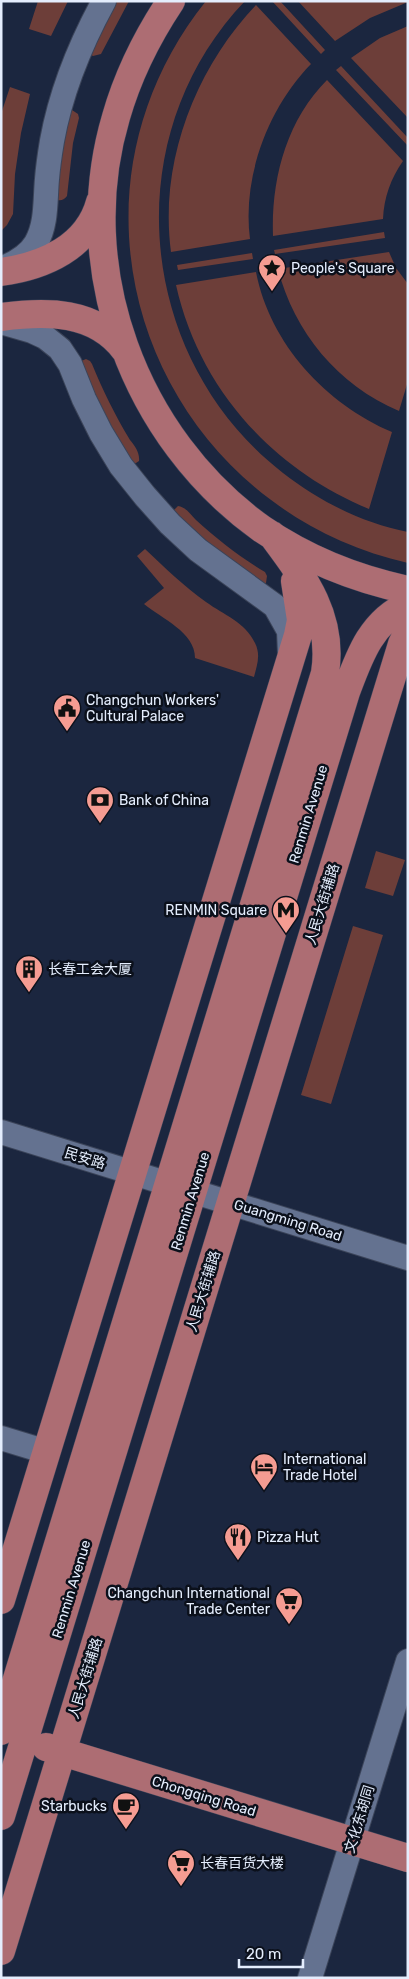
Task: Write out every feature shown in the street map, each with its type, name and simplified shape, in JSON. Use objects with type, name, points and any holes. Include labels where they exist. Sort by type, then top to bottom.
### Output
[{"type":"main road","points":[[171,1],[139,55],[115,118],[108,150],[103,193],[102,240],[113,314],[125,350],[151,406],[178,447],[210,485],[267,532],[318,561],[380,584],[408,590]]},
{"type":"main road","points":[[1,272],[44,262],[72,245],[94,220],[103,193]]},
{"type":"main road","points":[[1,317],[32,313],[72,316],[103,328],[125,350]]},
{"type":"main road","points":[[1,1600],[298,635],[301,620],[295,581],[267,532]]},
{"type":"main road","name":"Renmin Avenue","points":[[181,1187],[326,665],[327,642],[325,630],[312,593],[302,575],[267,532]]},
{"type":"main road","name":"Renmin Avenue","points":[[1,1816],[9,1735],[181,1187],[346,692],[364,648],[374,631],[387,618],[408,605]]},
{"type":"main road","name":"人民大街辅路","points":[[1,1951],[384,701],[402,644],[408,632]]},
{"type":"main road","name":"Chongqing Road","points":[[9,1735],[408,1858]]},
{"type":"street","points":[[1,268],[17,261],[28,253],[36,243],[41,232],[52,139],[61,102],[73,66],[88,31],[104,1]]},
{"type":"street","points":[[1,322],[38,334],[54,343],[60,349],[70,364],[84,399],[102,433],[122,466],[144,496],[198,550],[275,606],[289,631],[291,647],[288,670]]},
{"type":"street","points":[[384,701],[394,680],[408,664]]},
{"type":"street","name":"民安路","points":[[1,1132],[181,1187]]},
{"type":"street","name":"Guangming Road","points":[[181,1187],[408,1258]]},
{"type":"street","points":[[1,1438],[47,1452]]},
{"type":"street","name":"文化东胡同","points":[[310,1978],[408,1661]]},
{"type":"shaded area","points":[[38,1],[68,1],[51,36],[29,29]]},
{"type":"shaded area","points":[[111,1],[129,1],[101,54],[93,56],[88,53]]},
{"type":"shaded area","points":[[206,1],[245,1],[203,56],[175,116],[161,180],[160,245],[172,309],[197,370],[234,426],[283,473],[311,493],[358,517],[408,532],[408,563],[320,531],[246,480],[189,414],[150,338],[130,254],[132,168],[157,82]]},
{"type":"shaded area","points":[[272,1],[280,1],[325,50],[321,54]]},
{"type":"shaded area","points":[[298,1],[408,2],[370,18],[335,41]]},
{"type":"shaded area","points":[[256,5],[311,64],[282,101],[261,145],[254,168],[250,192],[250,239],[171,252],[169,218],[171,185],[186,119],[199,88],[215,58],[234,30]]},
{"type":"shaded area","points":[[408,26],[408,118],[351,58],[380,38]]},
{"type":"shaded area","points":[[341,66],[408,138],[408,146],[336,70]]},
{"type":"shaded area","points":[[327,80],[403,161],[389,188],[383,219],[273,236],[275,194],[284,152],[301,114]]},
{"type":"shaded area","points":[[10,87],[30,94],[21,133],[15,174],[13,214],[1,231],[1,114]]},
{"type":"shaded area","points":[[72,110],[78,114],[79,118],[73,143],[67,196],[63,200],[58,200],[54,199],[68,111]]},
{"type":"shaded area","points":[[384,232],[385,238],[275,254],[274,250]]},
{"type":"shaded area","points":[[389,252],[396,268],[408,284],[408,381],[399,411],[357,387],[322,354],[307,335],[295,314],[285,292],[278,269]]},
{"type":"shaded area","points":[[252,253],[253,259],[178,270],[177,265]]},
{"type":"shaded area","points":[[256,272],[263,298],[274,323],[288,347],[304,368],[345,405],[368,420],[392,432],[369,509],[334,492],[301,472],[271,448],[245,421],[222,391],[202,358],[187,323],[176,285]]},
{"type":"shaded area","points":[[86,359],[92,364],[114,412],[137,450],[139,461],[136,463],[129,464],[79,362]]},
{"type":"shaded area","points":[[178,506],[186,510],[229,548],[265,572],[267,576],[266,583],[258,586],[172,512]]},
{"type":"shaded area","points":[[145,549],[190,590],[246,630],[255,643],[258,652],[254,677],[195,658],[194,649],[184,633],[144,604],[164,588],[137,556]]},
{"type":"shaded area","points":[[376,851],[405,860],[393,896],[365,888]]},
{"type":"shaded area","points":[[353,926],[383,935],[331,1104],[301,1095]]},
{"type":"place","name":"People's Square","points":[[272,292]]},
{"type":"place","name":"Changchun Workers' Cultural Palace","points":[[67,732]]},
{"type":"place","name":"Bank of China","points":[[100,824]]},
{"type":"place","name":"RENMIN Square","points":[[286,934]]},
{"type":"place","name":"长春工会大厦","points":[[29,993]]},
{"type":"place","name":"International Trade Hotel","points":[[264,1491]]},
{"type":"place","name":"Pizza Hut","points":[[238,1561]]},
{"type":"place","name":"Changchun International Trade Center","points":[[289,1625]]},
{"type":"place","name":"Starbucks","points":[[126,1830]]},
{"type":"place","name":"长春百货大楼","points":[[181,1887]]}]
